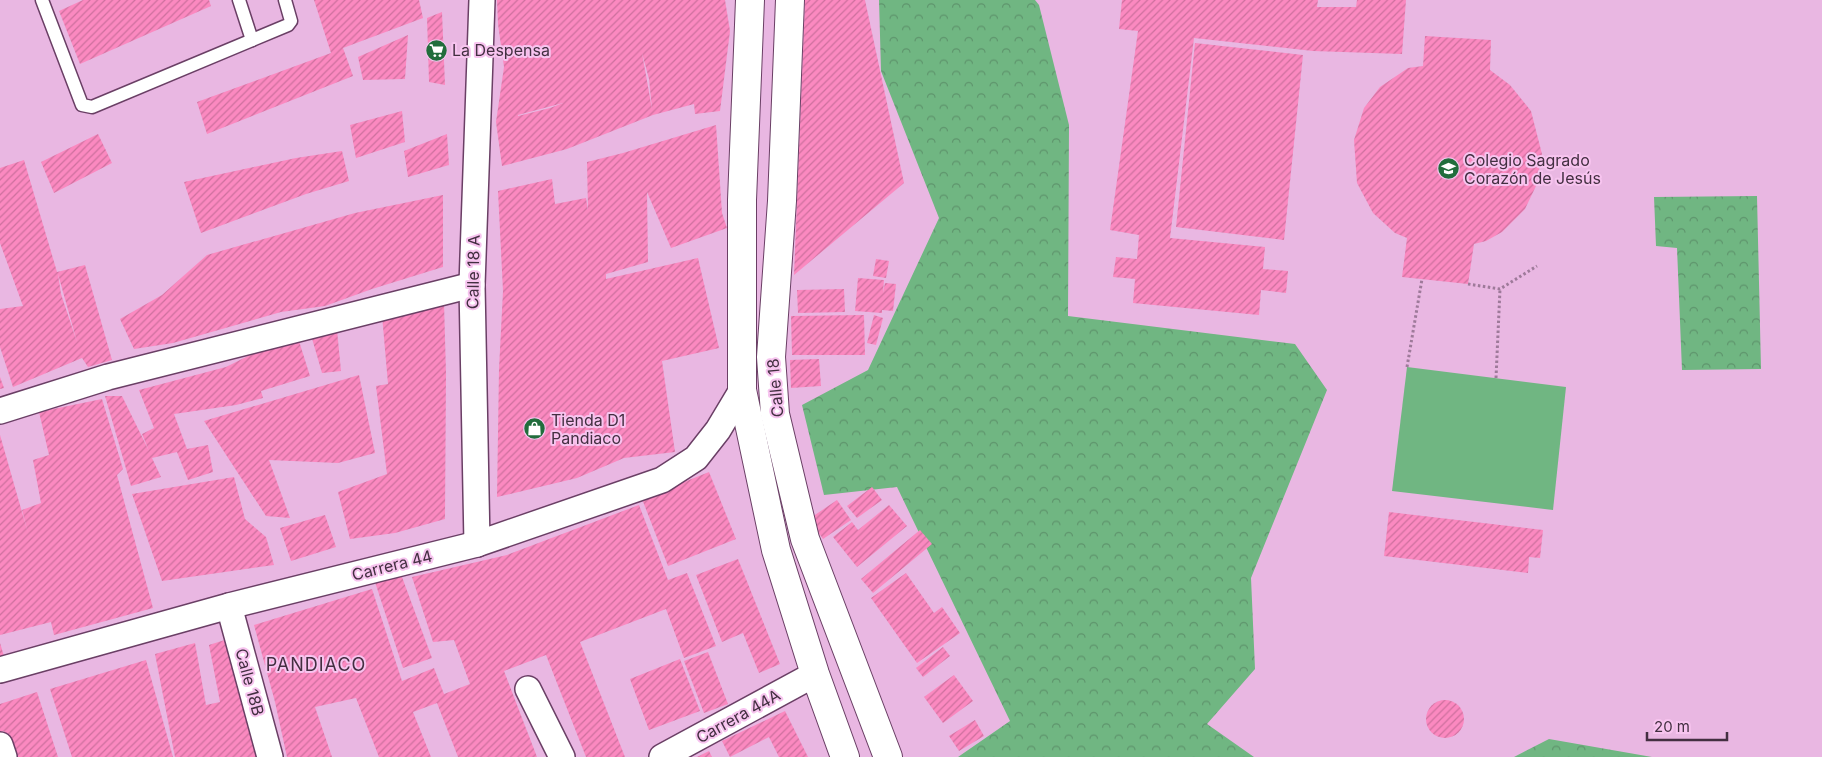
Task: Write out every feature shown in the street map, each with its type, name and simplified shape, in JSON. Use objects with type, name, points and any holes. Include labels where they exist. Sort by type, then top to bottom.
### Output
[{"type":"main road","name":"Calle 18","points":[[750,0],[742,200],[742,390],[776,550],[815,674],[845,757]]},
{"type":"main road","name":"Calle 18","points":[[790,0],[782,202],[771,358],[775,414],[805,539],[888,757]]},
{"type":"street","name":"Calle 18 A","points":[[477,544],[472,285],[482,0]]},
{"type":"street","points":[[0,410],[108,377],[472,285]]},
{"type":"street","name":"Carrera 44","points":[[0,670],[229,606],[477,544],[662,480],[696,458],[718,430],[742,390]]},
{"type":"street","name":"Calle 18B","points":[[229,606],[270,757]]},
{"type":"street","name":"Carrera 44A","points":[[662,757],[815,674]]},
{"type":"street","points":[[528,689],[562,757]]},
{"type":"street","points":[[0,745],[4,757]]},
{"type":"lane","points":[[42,0],[82,105],[86,107],[92,107],[290,23],[291,18],[285,0]]},
{"type":"lane","points":[[238,0],[252,40]]},
{"type":"path","points":[[1468,284],[1500,289],[1537,266]]},
{"type":"path","points":[[1407,367],[1422,279]]},
{"type":"path","points":[[1496,378],[1500,289]]},
{"type":"green space","points":[[879,0],[1035,0],[1039,5],[1069,125],[1068,316],[1295,344],[1327,390],[1251,578],[1255,669],[1207,724],[1254,757],[958,757],[1010,721],[897,487],[824,495],[802,405],[868,370],[939,218],[881,71]]},
{"type":"green space","points":[[1757,196],[1761,369],[1682,370],[1677,248],[1656,246],[1654,197]]},
{"type":"green space","points":[[1407,367],[1566,387],[1553,510],[1392,491]]},
{"type":"green space","points":[[1549,739],[1652,757],[1514,757]]},
{"type":"building","points":[[83,0],[209,0],[211,6],[80,64],[59,11]]},
{"type":"building","points":[[314,0],[419,0],[423,18],[343,48],[353,76],[207,134],[197,102],[331,53]]},
{"type":"building","points":[[497,0],[725,0],[730,31],[720,111],[695,114],[694,104],[653,115],[567,149],[502,166],[496,122],[504,67]],"holes":[[[642,53],[649,79],[652,109]],[[563,103],[550,108],[518,116],[518,115]]]},
{"type":"building","points":[[805,0],[865,0],[904,183],[794,275]]},
{"type":"building","points":[[1122,0],[1318,0],[1317,7],[1356,7],[1357,0],[1406,0],[1402,54],[1313,51],[1194,38],[1170,238],[1265,247],[1263,269],[1288,271],[1286,293],[1261,290],[1259,315],[1133,303],[1135,279],[1113,277],[1116,257],[1137,259],[1139,235],[1110,230],[1138,31],[1119,29]]},
{"type":"building","points":[[442,12],[445,85],[429,82],[427,18]]},
{"type":"building","points":[[408,35],[405,79],[363,80],[358,57]]},
{"type":"building","name":"Colegio Sagrado Corazón de Jesús","points":[[1425,36],[1491,40],[1490,70],[1510,85],[1531,111],[1542,154],[1536,186],[1525,209],[1502,232],[1486,241],[1474,244],[1468,284],[1402,277],[1407,238],[1395,233],[1373,213],[1357,183],[1354,140],[1364,108],[1380,87],[1408,68],[1423,66]]},
{"type":"building","points":[[1195,43],[1303,55],[1284,240],[1176,227]]},
{"type":"building","points":[[402,111],[405,142],[356,158],[350,125]]},
{"type":"building","points":[[716,125],[722,213],[727,228],[671,248],[647,192],[648,262],[606,274],[606,279],[698,258],[719,348],[662,361],[675,452],[624,458],[577,478],[497,497],[499,369],[503,291],[498,191],[552,179],[555,204],[586,198],[588,210],[587,162]]},
{"type":"building","points":[[98,134],[112,163],[54,193],[41,162]]},
{"type":"building","points":[[447,134],[449,165],[408,177],[404,151]]},
{"type":"building","points":[[342,151],[349,181],[306,194],[201,233],[184,182],[296,158]]},
{"type":"building","points":[[24,160],[57,272],[85,265],[112,360],[88,367],[82,358],[13,387],[0,347],[0,309],[23,306],[0,243],[0,168]],"holes":[[[58,274],[77,342],[61,294]]]},
{"type":"building","points":[[443,195],[443,267],[325,306],[281,312],[173,343],[134,349],[120,319],[162,295],[207,255],[355,213]]},
{"type":"building","points":[[876,259],[889,261],[886,278],[873,276]]},
{"type":"building","points":[[858,278],[884,280],[883,293],[885,283],[896,284],[893,311],[882,310],[882,313],[855,311]]},
{"type":"building","points":[[844,289],[845,312],[798,313],[797,290]]},
{"type":"building","points":[[444,303],[446,373],[445,519],[395,533],[350,539],[338,492],[387,474],[376,386],[388,384],[382,315]]},
{"type":"building","points":[[864,315],[865,355],[792,355],[791,316]]},
{"type":"building","points":[[874,315],[883,318],[876,345],[867,343]]},
{"type":"building","points":[[337,330],[341,371],[322,373],[311,335]]},
{"type":"building","points":[[299,341],[310,376],[261,391],[263,398],[236,405],[174,414],[187,449],[208,445],[213,472],[188,480],[177,452],[152,458],[161,477],[131,486],[105,396],[122,396],[149,451],[142,434],[154,428],[139,390],[226,367],[250,355]]},
{"type":"building","points":[[819,359],[821,386],[791,388],[790,360]]},
{"type":"building","points":[[359,375],[375,453],[338,463],[269,460],[290,518],[266,516],[204,421]]},
{"type":"building","points":[[0,377],[4,388],[0,389]]},
{"type":"building","points":[[102,399],[123,469],[117,475],[153,608],[54,635],[51,622],[0,635],[0,435],[28,533],[22,510],[41,503],[33,460],[49,455],[39,412]]},
{"type":"building","points":[[709,472],[736,539],[668,566],[642,499]]},
{"type":"building","points":[[234,477],[245,519],[266,537],[274,565],[162,581],[132,494]]},
{"type":"building","points":[[872,487],[882,500],[857,518],[847,506]]},
{"type":"building","points":[[837,500],[851,520],[823,539],[809,519]]},
{"type":"building","points":[[639,505],[668,580],[687,573],[716,646],[684,658],[666,609],[580,642],[625,757],[586,757],[546,655],[504,671],[537,757],[458,757],[437,703],[413,712],[431,757],[379,757],[356,698],[315,707],[332,757],[287,757],[275,702],[254,625],[372,589],[402,681],[434,668],[444,694],[470,684],[454,640],[433,642],[412,577],[507,555]]},
{"type":"building","points":[[889,505],[907,526],[857,567],[833,537],[852,522],[858,530]]},
{"type":"building","points":[[1389,512],[1543,530],[1540,558],[1529,557],[1528,573],[1384,556]]},
{"type":"building","points":[[325,515],[336,547],[291,561],[280,528]]},
{"type":"building","points":[[920,530],[932,544],[873,593],[861,579]]},
{"type":"building","points":[[738,559],[780,664],[759,673],[743,633],[722,642],[696,575]]},
{"type":"building","points":[[906,573],[934,613],[942,607],[960,633],[917,663],[871,598]]},
{"type":"building","points":[[402,577],[432,658],[403,668],[375,582]]},
{"type":"building","points":[[234,637],[257,757],[175,757],[155,654],[195,643],[206,705],[220,702],[209,645]]},
{"type":"building","points":[[0,643],[4,656],[0,657]]},
{"type":"building","points":[[943,647],[950,656],[923,677],[916,668]]},
{"type":"building","points":[[708,652],[728,704],[704,713],[684,661]]},
{"type":"building","points":[[680,659],[700,711],[649,730],[630,679]]},
{"type":"building","points":[[146,660],[173,757],[72,757],[50,689]]},
{"type":"building","points":[[954,675],[973,701],[943,723],[924,697]]},
{"type":"building","points":[[37,692],[58,757],[13,757],[4,731],[19,727],[0,732],[0,704]]},
{"type":"building","points":[[1445,700],[1452,701],[1458,706],[1463,712],[1463,726],[1458,732],[1452,737],[1445,738],[1438,737],[1432,732],[1427,726],[1426,719],[1427,712],[1432,706],[1438,701]]},
{"type":"building","points":[[785,711],[808,757],[779,757],[769,737],[730,757],[722,741]]},
{"type":"building","points":[[975,720],[984,736],[959,751],[949,736]]},
{"type":"building","points":[[709,751],[712,757],[697,757]]},
{"type":"place","name":"La Despensa","points":[[436,50]]},
{"type":"place","name":"Colegio Sagrado Corazón de Jesús","points":[[1448,169]]},
{"type":"place","name":"Tienda D1 Pandiaco","points":[[535,429]]},
{"type":"district","name":"PANDIACO","points":[[316,665]]}]
